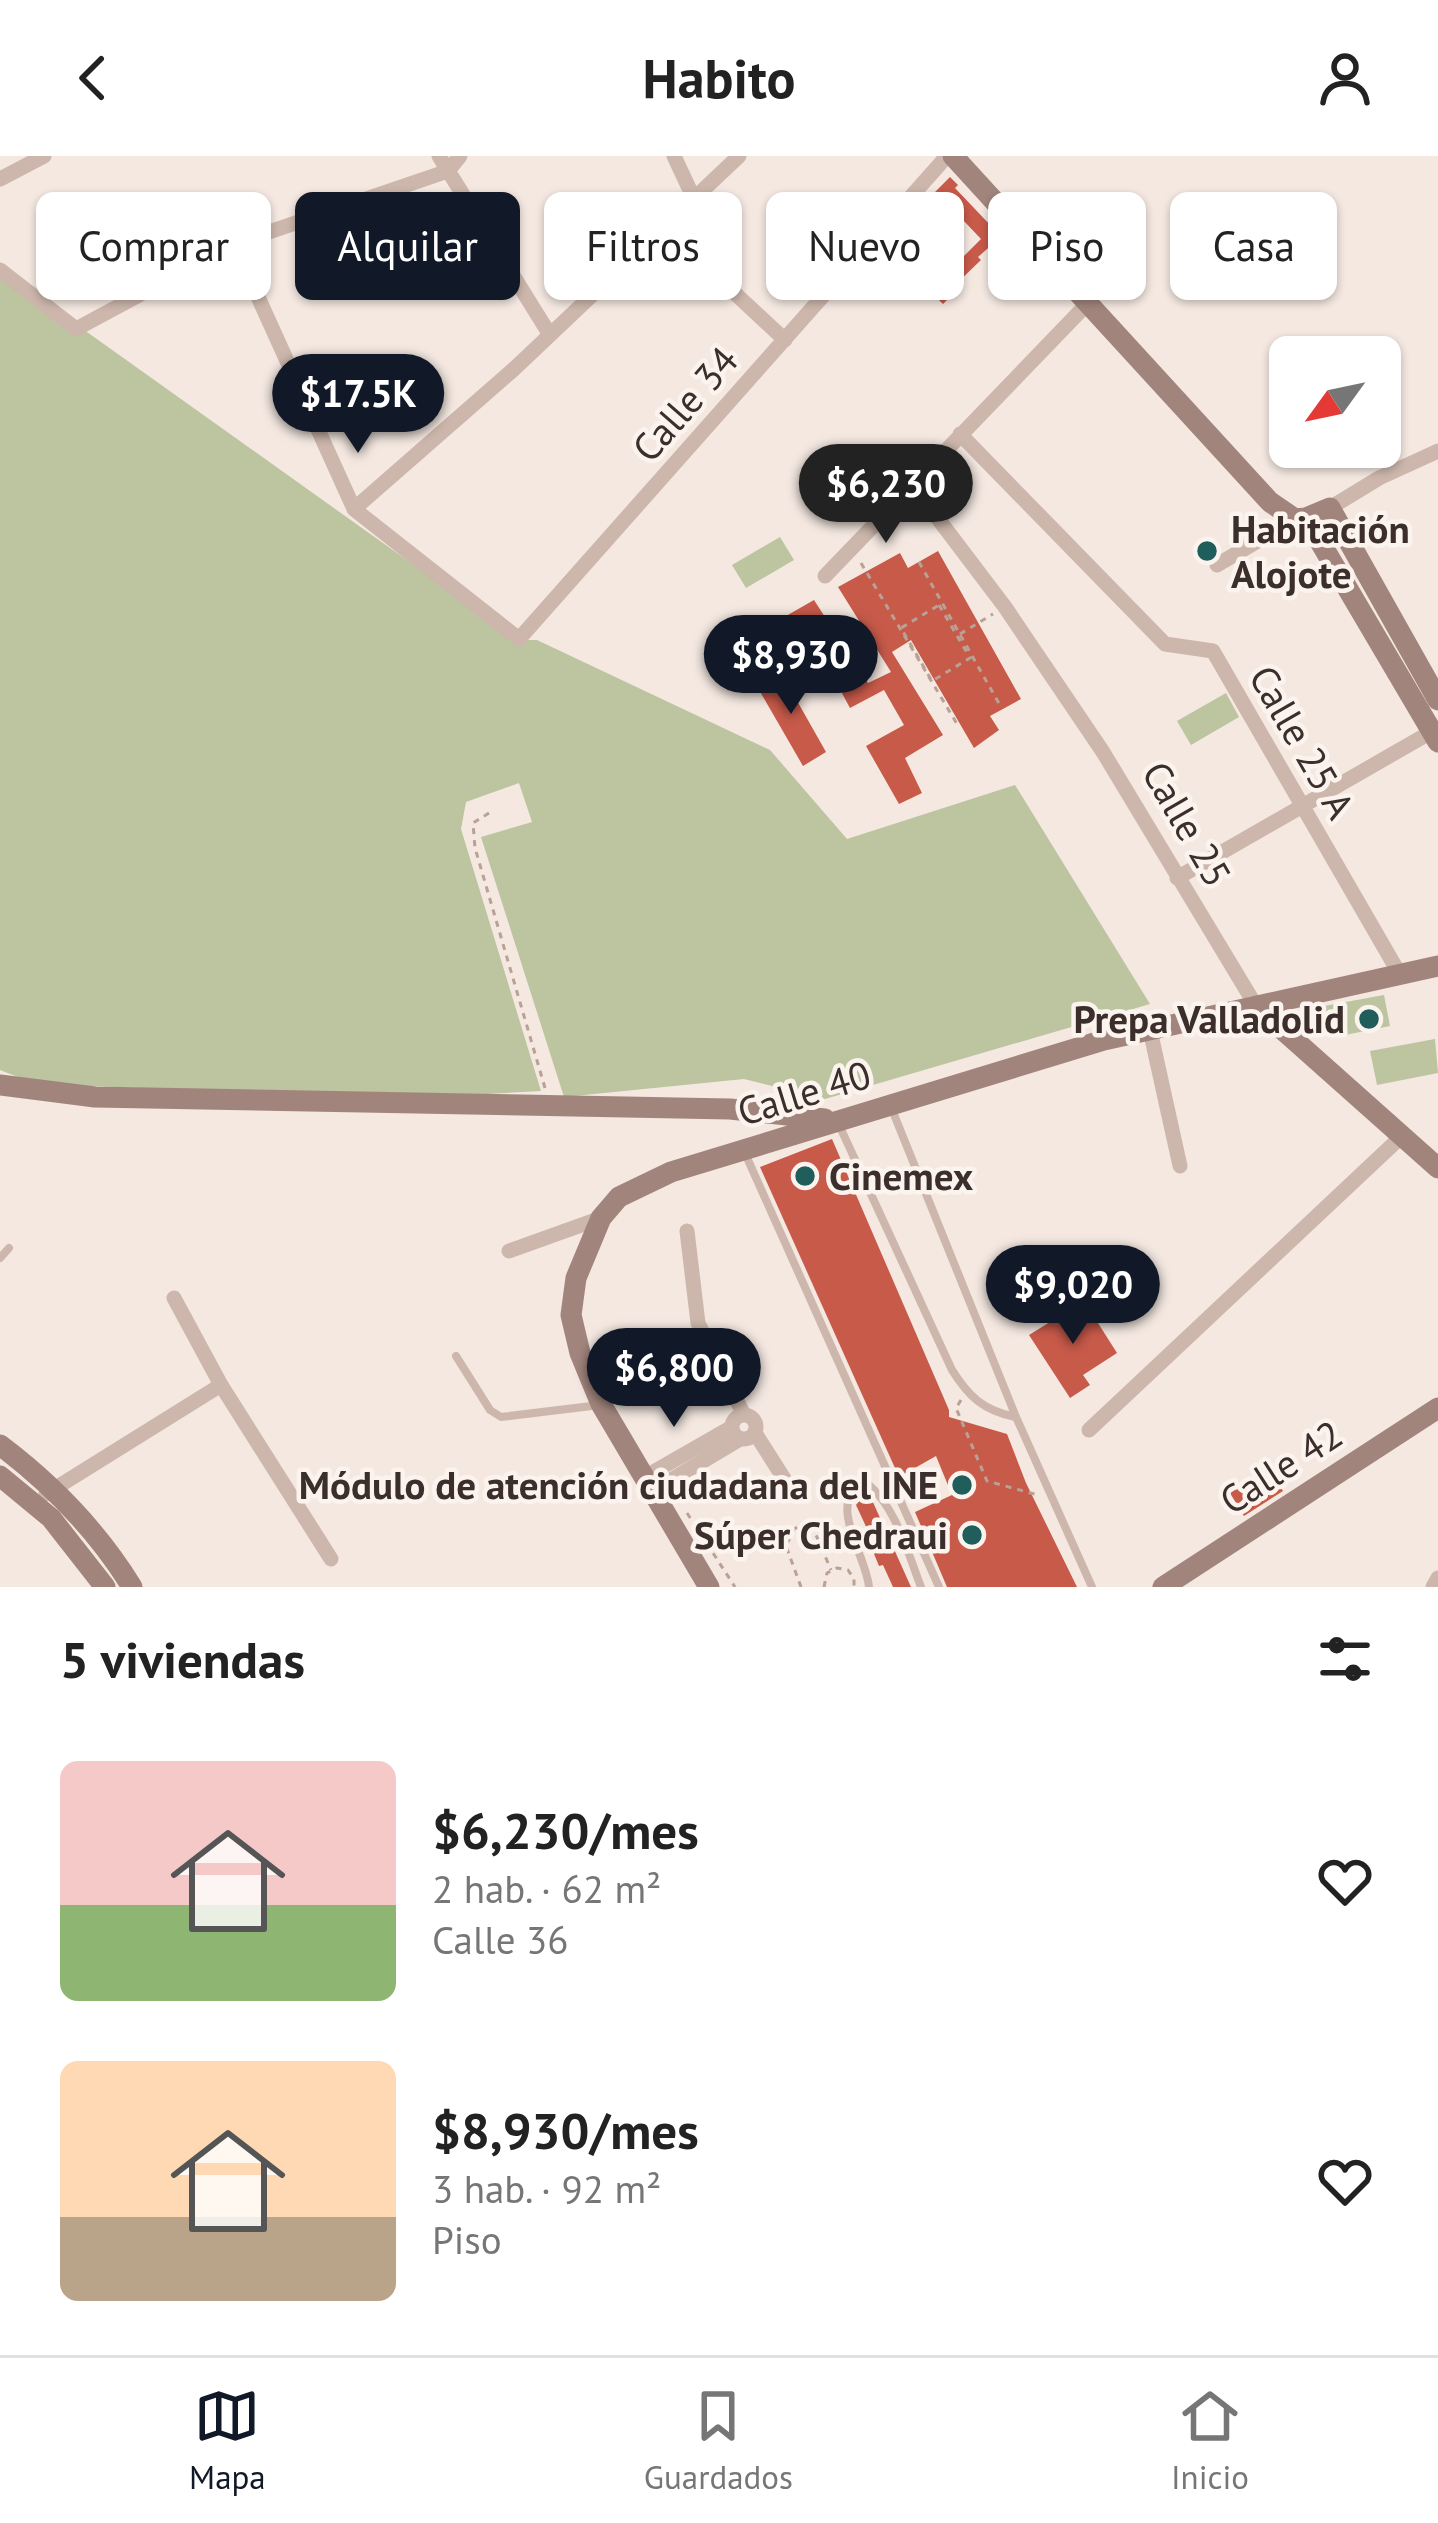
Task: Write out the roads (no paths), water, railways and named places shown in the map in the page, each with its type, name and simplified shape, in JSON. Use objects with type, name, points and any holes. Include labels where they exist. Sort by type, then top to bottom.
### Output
[{"type":"main road","points":[[950,156],[1270,502],[1300,519],[1436,734]]},
{"type":"main road","points":[[1300,519],[1330,508],[1438,700]]},
{"type":"main road","name":"Calle 40","points":[[710,1587],[601,1404],[580,1353],[571,1315],[576,1277],[601,1218],[619,1197],[645,1183],[743,1149],[1150,1030],[1438,965]]},
{"type":"main road","name":"Calle 25","points":[[1256,1006],[1438,1168]]},
{"type":"main road","points":[[0,1084],[95,1096],[730,1109],[837,1121]]},
{"type":"main road","name":"Calle 42","points":[[1163,1587],[1438,1408]]},
{"type":"main road","points":[[0,1445],[53,1488],[93,1531],[132,1587]]},
{"type":"main road","points":[[0,1476],[36,1504],[105,1587]]},
{"type":"street","points":[[0,179],[44,156]]},
{"type":"street","points":[[271,230],[460,156]]},
{"type":"street","points":[[674,156],[691,192]]},
{"type":"street","points":[[704,192],[739,156]]},
{"type":"street","name":"Calle 34","points":[[354,509],[519,639],[950,156]]},
{"type":"street","points":[[443,164],[550,335]]},
{"type":"street","points":[[0,270],[36,297]]},
{"type":"street","points":[[39,300],[76,328],[129,300]]},
{"type":"street","points":[[259,300],[354,509],[588,300]]},
{"type":"street","points":[[742,300],[785,340]]},
{"type":"street","points":[[825,576],[1089,302]]},
{"type":"street","name":"Calle 25 A","points":[[960,434],[1166,644],[1213,651],[1399,973]]},
{"type":"street","points":[[1330,508],[1379,478],[1438,451]]},
{"type":"street","name":"Calle 25","points":[[911,483],[1005,607],[1102,752],[1256,1006]]},
{"type":"street","points":[[1217,566],[1300,519]]},
{"type":"street","points":[[1177,878],[1436,734]]},
{"type":"street","points":[[1150,1030],[1180,1166]]},
{"type":"street","points":[[1089,1430],[1403,1135]]},
{"type":"street","points":[[509,1251],[601,1218]]},
{"type":"street","points":[[687,1231],[698,1323],[742,1428],[790,1488]]},
{"type":"street","points":[[174,1298],[221,1384],[331,1559]]},
{"type":"street","points":[[36,1504],[53,1488],[221,1384]]},
{"type":"street","points":[[647,1485],[742,1428]]},
{"type":"street","points":[[1433,1587],[1438,1578]]},
{"type":"lane","points":[[890,1104],[1016,1417],[1093,1587]]},
{"type":"lane","points":[[837,1121],[952,1370],[988,1411],[1016,1417]]},
{"type":"lane","points":[[743,1149],[939,1587]]},
{"type":"lane","points":[[0,1258],[9,1248]]},
{"type":"lane","points":[[455,1357],[490,1410],[501,1418],[601,1404]]},
{"type":"lane","points":[[869,1587],[846,1514],[846,1498],[853,1488],[867,1483],[882,1496],[893,1516],[922,1587]]},
{"type":"place","name":"Habitación Alojote","points":[[1207,551]]},
{"type":"place","name":"Prepa Valladolid","points":[[1369,1019]]},
{"type":"place","name":"Cinemex","points":[[805,1176]]},
{"type":"place","name":"Módulo de atención ciudadana del INE","points":[[962,1485]]},
{"type":"place","name":"Súper Chedraui","points":[[972,1535]]}]
